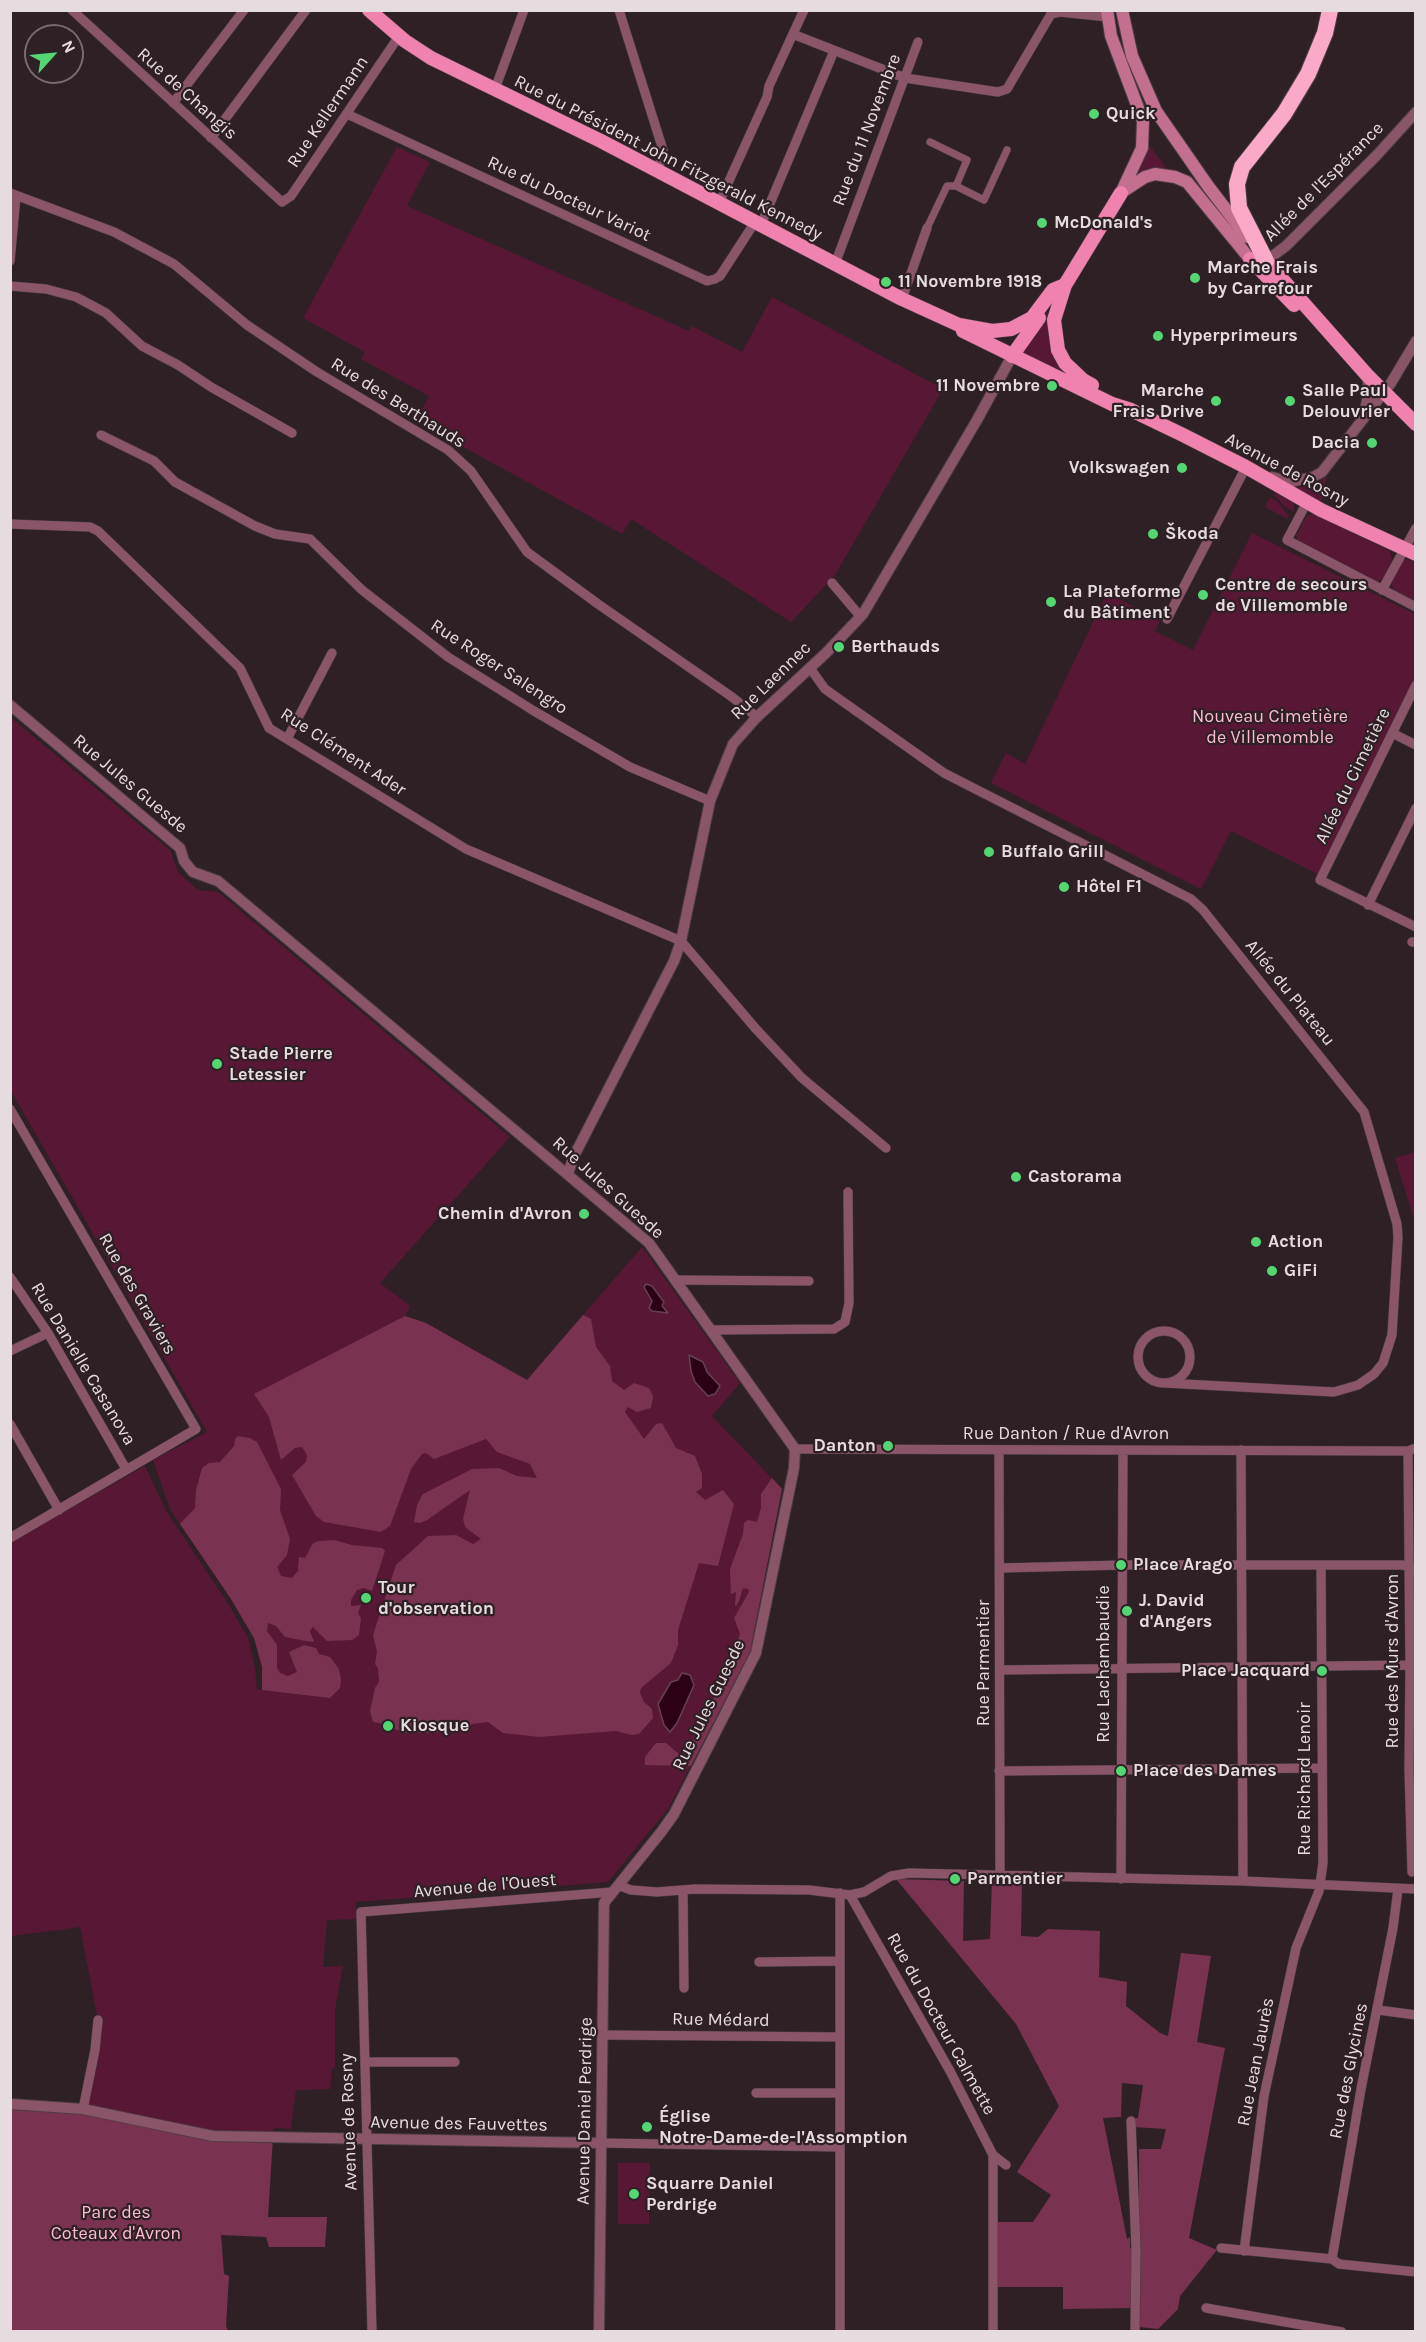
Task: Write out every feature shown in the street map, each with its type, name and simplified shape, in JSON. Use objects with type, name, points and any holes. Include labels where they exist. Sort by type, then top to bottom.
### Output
[{"type":"highway","points":[[1258,260],[1239,208],[1237,184],[1242,167],[1284,114],[1308,74],[1325,33],[1330,10]]},
{"type":"main road","name":"Rue du Président John Fitzgerald Kennedy","points":[[369,10],[399,36],[431,58],[658,171],[902,299],[958,325]]},
{"type":"main road","points":[[1122,10],[1132,56],[1156,111],[1258,260]]},
{"type":"main road","points":[[1107,14],[1111,36],[1143,121],[1144,134],[1140,156],[1121,193]]},
{"type":"main road","points":[[1121,193],[1145,177],[1155,174],[1187,182],[1382,392],[1416,424]]},
{"type":"main road","name":"Rue Laennec","points":[[1121,193],[1065,285],[1056,311],[1054,332],[1058,350],[1065,363],[1083,380],[1131,410]]},
{"type":"main road","name":"Rue Laennec","points":[[996,331],[1011,329],[1032,318],[1053,290],[1065,285]]},
{"type":"main road","name":"Rue Laennec","points":[[1012,356],[1057,292],[1065,285]]},
{"type":"main road","points":[[958,325],[996,331],[1006,341],[1012,356]]},
{"type":"main road","name":"Avenue de Rosny","points":[[958,325],[963,330],[1012,356],[1112,404],[1131,410],[1246,467],[1307,502],[1409,552]]},
{"type":"street","name":"Rue de Changis","points":[[72,10],[280,201]]},
{"type":"street","points":[[173,103],[244,10]]},
{"type":"street","points":[[211,138],[306,10]]},
{"type":"street","points":[[495,89],[524,10]]},
{"type":"street","points":[[619,10],[663,150],[658,171]]},
{"type":"street","points":[[719,203],[767,97],[769,86],[795,35],[804,10]]},
{"type":"street","points":[[795,35],[905,78],[1004,92],[1050,14],[1060,12],[1107,14]]},
{"type":"street","name":"Rue Kellermann","points":[[280,201],[284,202],[291,196],[399,36]]},
{"type":"street","name":"Rue du 11 Novembre","points":[[835,264],[918,42]]},
{"type":"street","name":"Rue du Docteur Variot","points":[[347,114],[707,281],[720,276],[758,223],[834,51]]},
{"type":"street","name":"Allée de l'Espérance","points":[[1258,260],[1286,246],[1355,178],[1416,112]]},
{"type":"street","points":[[930,142],[967,160],[956,186]]},
{"type":"street","points":[[902,299],[927,228],[947,186],[956,186],[984,200],[1007,150]]},
{"type":"street","points":[[10,261],[14,194]]},
{"type":"street","name":"Rue des Berthauds","points":[[14,194],[114,232],[174,264],[247,325],[317,372],[448,450],[471,471],[527,552],[757,717]]},
{"type":"street","points":[[10,286],[46,289],[76,297],[106,313],[142,346],[292,433]]},
{"type":"street","points":[[1167,619],[1246,467],[1290,482],[1313,477],[1322,472],[1391,383],[1416,341]]},
{"type":"street","name":"Rue Laennec","points":[[568,1174],[573,1158],[669,971],[681,941],[710,801],[733,744],[757,717],[810,668],[860,616],[977,420],[1012,356]]},
{"type":"street","points":[[1362,419],[1368,402],[1367,375]]},
{"type":"street","name":"Rue Roger Salengro","points":[[101,435],[154,461],[175,482],[255,526],[275,534],[310,539],[362,590],[448,657],[630,767],[710,801]]},
{"type":"street","points":[[1307,502],[1287,540],[1416,607]]},
{"type":"street","name":"Rue Clément Ader","points":[[10,524],[90,527],[98,531],[240,668],[269,728],[466,849],[564,893],[681,941]]},
{"type":"street","points":[[1382,590],[1409,552],[1416,528]]},
{"type":"street","points":[[832,583],[860,616]]},
{"type":"street","points":[[287,739],[332,653]]},
{"type":"street","name":"Allée du Plateau","points":[[810,668],[825,689],[950,776],[1191,899],[1364,1112],[1397,1224],[1398,1237],[1392,1335],[1383,1363],[1374,1374],[1358,1385],[1334,1392],[1165,1383]]},
{"type":"street","name":"Allée du Cimetière","points":[[1368,904],[1320,880],[1416,686]]},
{"type":"street","name":"Rue Jules Guesde","points":[[10,705],[180,848],[184,861],[193,873],[218,881],[649,1243],[795,1449],[794,1468],[756,1653],[674,1814],[615,1888]]},
{"type":"street","points":[[1392,733],[1416,745]]},
{"type":"street","points":[[1416,808],[1368,904],[1416,927]]},
{"type":"street","points":[[681,941],[756,1029],[802,1077],[886,1148]]},
{"type":"street","name":"Rue des Graviers","points":[[10,1109],[196,1429],[127,1468]]},
{"type":"street","points":[[711,1330],[834,1329],[844,1322],[849,1303],[848,1192]]},
{"type":"street","name":"Rue Danielle Casanova","points":[[11,1279],[48,1333],[127,1468]]},
{"type":"street","points":[[676,1280],[809,1281]]},
{"type":"street","points":[[1190,1364],[1181,1377],[1165,1383],[1149,1378],[1139,1363],[1141,1346],[1147,1338],[1161,1331],[1179,1336],[1189,1348],[1191,1372],[1197,1380],[1206,1385]]},
{"type":"street","points":[[10,1351],[48,1333]]},
{"type":"street","points":[[10,1424],[59,1510]]},
{"type":"street","name":"Rue Danton / Rue d'Avron","points":[[795,1449],[891,1451],[1412,1449]]},
{"type":"street","name":"Rue des Murs d'Avron","points":[[1412,1449],[1409,1769],[1412,1872]]},
{"type":"street","name":"Rue Parmentier","points":[[999,1450],[1000,1875]]},
{"type":"street","name":"Rue Lachambaudie","points":[[1121,1878],[1123,1450]]},
{"type":"street","points":[[1241,1450],[1243,1881]]},
{"type":"street","points":[[10,1538],[127,1468]]},
{"type":"street","points":[[1001,1568],[1122,1565],[1403,1565],[1412,1570]]},
{"type":"street","name":"Rue Richard Lenoir","points":[[1320,1885],[1323,1863],[1321,1565]]},
{"type":"street","points":[[1001,1670],[1410,1665]]},
{"type":"street","points":[[999,1771],[1321,1768]]},
{"type":"street","points":[[840,2331],[840,1961],[845,1894],[864,1892],[891,1876],[909,1873],[1243,1881],[1416,1889]]},
{"type":"street","name":"Rue Jean Jaurès","points":[[1244,2251],[1264,2096],[1296,1948],[1320,1885]]},
{"type":"street","name":"Avenue de l'Ouest","points":[[361,1912],[615,1888],[657,1892],[809,1890],[845,1894]]},
{"type":"street","name":"Avenue Daniel Perdrige","points":[[599,2331],[604,1903],[615,1888]]},
{"type":"street","name":"Rue des Glycines","points":[[1332,2259],[1361,2089],[1393,1928],[1398,1889]]},
{"type":"street","points":[[683,1890],[684,1988]]},
{"type":"street","name":"Rue du Docteur Calmette","points":[[845,1894],[950,2071],[993,2155],[1006,2165]]},
{"type":"street","name":"Avenue de Rosny","points":[[361,1912],[372,2331]]},
{"type":"street","points":[[759,1962],[840,1961]]},
{"type":"street","points":[[1378,2010],[1416,2015]]},
{"type":"street","points":[[83,2109],[95,2050],[98,2020]]},
{"type":"street","name":"Rue Médard","points":[[602,2035],[840,2037]]},
{"type":"street","points":[[365,2062],[455,2062]]},
{"type":"street","points":[[756,2092],[839,2093]]},
{"type":"street","name":"Avenue des Fauvettes","points":[[10,2104],[83,2109],[213,2136],[839,2147]]},
{"type":"street","points":[[1131,2121],[1135,2331]]},
{"type":"street","points":[[993,2155],[993,2331]]},
{"type":"street","points":[[1221,2248],[1332,2259],[1339,2264],[1416,2272]]},
{"type":"street","points":[[1206,2308],[1313,2329],[1342,2331]]},
{"type":"green space","points":[[1148,144],[1168,170],[1135,175],[1142,163]]},
{"type":"green space","points":[[397,147],[430,162],[407,206],[689,331],[692,326],[742,352],[772,297],[943,389],[835,575],[791,622],[631,519],[622,534],[416,421],[429,396],[361,359],[365,352],[303,318]]},
{"type":"green space","points":[[1047,310],[1049,343],[1055,361],[1064,374],[1017,351]]},
{"type":"green space","points":[[1327,477],[1320,503],[1294,488],[1313,484]]},
{"type":"green space","points":[[1276,493],[1294,503],[1294,512],[1285,507],[1274,495]]},
{"type":"green space","points":[[1270,497],[1277,501],[1289,516],[1287,519],[1265,507]]},
{"type":"green space","points":[[1313,513],[1390,551],[1392,560],[1384,578],[1374,580],[1299,542],[1296,536],[1306,517]]},
{"type":"green space","name":"Nouveau Cimetière de Villemomble","points":[[1252,533],[1415,614],[1415,680],[1320,875],[1231,831],[1201,889],[991,783],[1006,753],[1025,764],[1107,593],[1160,620],[1155,631],[1193,650]]},
{"type":"green space","points":[[1406,559],[1415,562],[1415,601],[1395,591],[1391,584],[1402,561]]},
{"type":"green space","points":[[10,717],[170,850],[178,872],[198,890],[218,892],[510,1137],[380,1283],[410,1306],[405,1316],[426,1323],[527,1380],[642,1247],[740,1383],[712,1416],[782,1489],[750,1652],[668,1809],[608,1882],[356,1902],[356,1919],[327,1920],[323,1967],[343,1966],[335,2009],[335,2068],[332,2068],[330,2089],[296,2090],[291,2129],[273,2128],[273,2137],[213,2136],[83,2109],[98,2020],[80,1927],[11,1936],[11,1542],[145,1466],[166,1511],[227,1602],[248,1638],[257,1690],[262,1690],[262,1667],[254,1638],[231,1599],[170,1509],[153,1460],[207,1432],[11,1091]]},
{"type":"green space","points":[[1416,1152],[1415,1222],[1395,1158]]},
{"type":"green space","points":[[583,1315],[591,1319],[596,1347],[610,1366],[612,1381],[624,1390],[634,1383],[649,1388],[653,1396],[651,1408],[637,1412],[628,1407],[625,1412],[644,1439],[656,1424],[662,1423],[676,1448],[695,1456],[702,1474],[702,1488],[696,1492],[705,1500],[723,1490],[734,1504],[718,1566],[699,1563],[678,1630],[678,1645],[671,1663],[641,1688],[640,1693],[644,1702],[652,1709],[653,1718],[639,1734],[631,1735],[616,1731],[539,1737],[503,1733],[488,1722],[472,1724],[464,1732],[405,1733],[390,1725],[373,1722],[370,1711],[375,1688],[379,1682],[378,1668],[375,1664],[377,1652],[373,1635],[396,1565],[428,1536],[456,1535],[473,1544],[481,1539],[465,1527],[463,1519],[470,1490],[427,1520],[420,1523],[414,1522],[417,1505],[423,1494],[472,1469],[499,1468],[517,1476],[537,1478],[530,1464],[497,1452],[486,1439],[434,1459],[426,1453],[422,1454],[411,1469],[390,1526],[381,1532],[324,1522],[316,1516],[292,1475],[306,1462],[307,1455],[302,1447],[295,1448],[281,1460],[269,1417],[254,1394],[405,1316],[426,1323],[527,1380]]},
{"type":"green space","points":[[238,1436],[257,1442],[281,1489],[280,1510],[290,1539],[287,1555],[277,1567],[281,1576],[292,1578],[298,1571],[299,1557],[305,1558],[313,1543],[319,1541],[334,1540],[352,1545],[382,1548],[385,1551],[372,1591],[364,1588],[357,1590],[351,1600],[351,1606],[361,1605],[358,1613],[361,1618],[359,1635],[352,1640],[327,1641],[313,1627],[310,1631],[314,1642],[285,1637],[276,1626],[268,1623],[267,1631],[277,1645],[277,1668],[280,1673],[288,1676],[297,1672],[289,1652],[304,1645],[316,1648],[319,1654],[330,1657],[339,1669],[341,1680],[340,1688],[330,1698],[262,1690],[262,1667],[254,1638],[231,1599],[180,1524],[195,1508],[196,1490],[202,1468],[209,1463],[220,1462],[234,1446]]},
{"type":"green space","points":[[772,1478],[782,1489],[750,1652],[691,1766],[645,1765],[645,1757],[656,1743],[666,1743],[680,1755],[685,1751],[689,1743],[697,1736],[711,1702],[723,1685],[740,1634],[734,1618],[749,1592],[748,1589],[743,1588],[739,1601],[735,1605],[736,1592],[731,1594],[730,1569],[743,1534],[744,1523],[748,1520],[757,1522],[761,1508],[761,1494]]},
{"type":"green space","points":[[896,1879],[964,1881],[963,1941],[990,1939],[992,1880],[1022,1880],[1021,1936],[1038,1937],[1048,1929],[1100,1931],[1099,1977],[1127,1982],[1126,2006],[1160,2033],[1168,2036],[1181,1953],[1211,1956],[1197,2042],[1225,2048],[1189,2238],[1217,2250],[1180,2296],[1178,2309],[1158,2329],[1139,2327],[1139,2149],[1161,2149],[1166,2129],[1133,2127],[1133,2118],[1138,2118],[1143,2085],[1122,2083],[1121,2117],[1103,2118],[1127,2239],[1130,2237],[1130,2248],[1134,2251],[1134,2308],[1063,2309],[1063,2287],[997,2287],[996,2222],[1033,2222],[1051,2195],[1017,2172],[1059,2106],[1016,2024]]},
{"type":"green space","name":"Parc des Coteaux d'Avron","points":[[10,2104],[83,2109],[213,2136],[273,2137],[268,2217],[327,2217],[325,2247],[269,2247],[266,2237],[221,2235],[224,2274],[229,2276],[226,2326],[228,2331],[11,2331]]},
{"type":"green space","name":"Squarre Daniel Perdrige","points":[[618,2163],[650,2163],[649,2224],[618,2224]]},
{"type":"shaded area","points":[[646,1284],[652,1286],[664,1302],[662,1306],[668,1313],[652,1311],[649,1308],[652,1301],[644,1287]]},
{"type":"shaded area","points":[[689,1355],[703,1362],[707,1372],[720,1386],[715,1394],[708,1396],[695,1382]]},
{"type":"shaded area","points":[[682,1673],[690,1675],[694,1685],[677,1723],[670,1732],[664,1725],[658,1704],[671,1682],[678,1680]]},
{"type":"place","name":"Quick","points":[[1094,114]]},
{"type":"place","name":"McDonald's","points":[[1042,223]]},
{"type":"place","name":"Marche Frais by Carrefour","points":[[1195,278]]},
{"type":"place","name":"11 Novembre 1918","points":[[886,282]]},
{"type":"place","name":"Hyperprimeurs","points":[[1158,336]]},
{"type":"place","name":"11 Novembre","points":[[1052,386]]},
{"type":"place","name":"Marche Frais Drive","points":[[1216,401]]},
{"type":"place","name":"Salle Paul Delouvrier","points":[[1290,401]]},
{"type":"place","name":"Dacia","points":[[1372,443]]},
{"type":"place","name":"Volkswagen","points":[[1182,468]]},
{"type":"place","name":"Škoda","points":[[1153,534]]},
{"type":"place","name":"Centre de secours de Villemomble","points":[[1203,595]]},
{"type":"place","name":"La Plateforme du Bâtiment","points":[[1051,602]]},
{"type":"place","name":"Berthauds","points":[[839,647]]},
{"type":"place","name":"Buffalo Grill","points":[[989,852]]},
{"type":"place","name":"Hôtel F1","points":[[1064,887]]},
{"type":"place","name":"Stade Pierre Letessier","points":[[217,1064]]},
{"type":"place","name":"Castorama","points":[[1016,1177]]},
{"type":"place","name":"Chemin d'Avron","points":[[584,1214]]},
{"type":"place","name":"Action","points":[[1256,1242]]},
{"type":"place","name":"GiFi","points":[[1272,1271]]},
{"type":"place","name":"Danton","points":[[888,1446]]},
{"type":"place","name":"Place Arago","points":[[1121,1565]]},
{"type":"place","name":"Tour d'observation","points":[[366,1598]]},
{"type":"place","name":"J. David d'Angers","points":[[1127,1611]]},
{"type":"place","name":"Place Jacquard","points":[[1322,1671]]},
{"type":"place","name":"Kiosque","points":[[388,1726]]},
{"type":"place","name":"Place des Dames","points":[[1121,1771]]},
{"type":"place","name":"Parmentier","points":[[955,1879]]},
{"type":"place","name":"Église Notre-Dame-de-l'Assomption","points":[[647,2127]]},
{"type":"place","name":"Squarre Daniel Perdrige","points":[[634,2194]]}]
